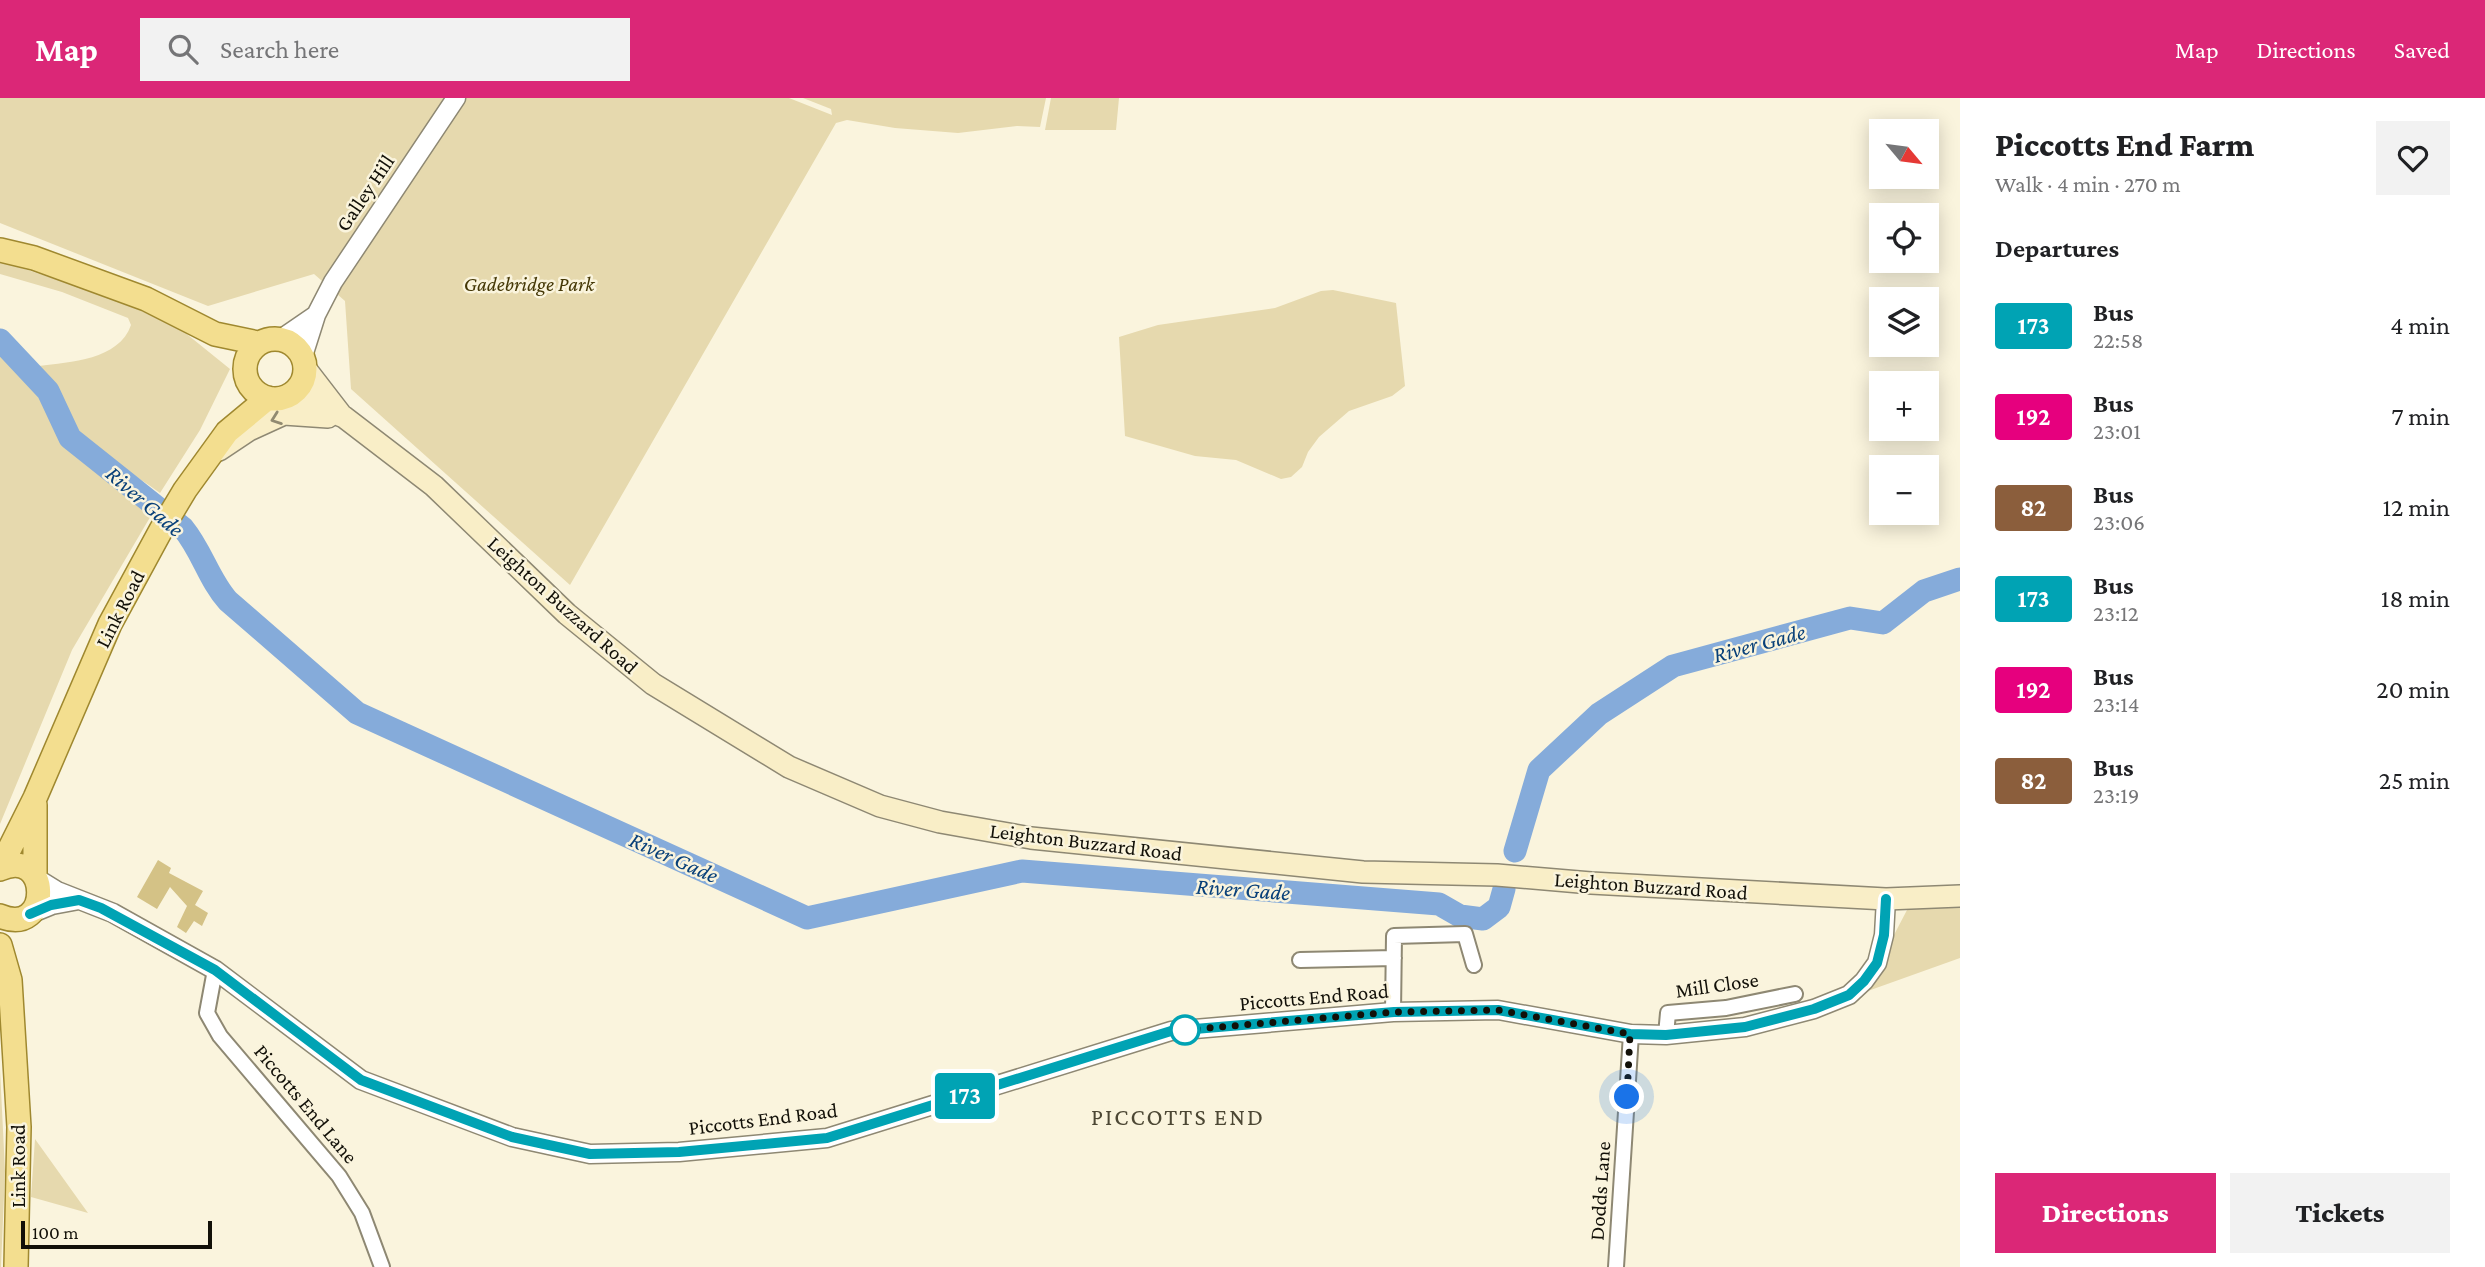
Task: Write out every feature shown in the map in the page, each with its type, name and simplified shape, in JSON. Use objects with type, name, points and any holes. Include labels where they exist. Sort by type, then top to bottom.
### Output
[{"type":"main road","points":[[0,250],[34,258],[146,299],[215,334],[258,343]]},
{"type":"main road","points":[[215,334],[245,372],[258,394],[279,397],[304,379],[304,362],[296,346],[281,339],[268,339],[258,343],[250,352],[245,372]]},
{"type":"main road","name":"Leighton Buzzard Road","points":[[304,362],[344,417],[434,486],[567,614],[653,684],[789,766],[880,806],[940,822],[1031,838],[1363,872],[1497,875],[1591,883],[1886,899],[1960,896]]},
{"type":"main road","name":"Link Road","points":[[0,868],[34,798],[110,624],[185,490],[227,432],[241,401],[245,372]]},
{"type":"main road","name":"Leighton Buzzard Road","points":[[279,397],[344,417]]},
{"type":"main road","name":"Link Road","points":[[227,432],[279,397]]},
{"type":"main road","points":[[208,457],[249,430],[285,414],[344,417]]},
{"type":"main road","name":"Link Road","points":[[16,1267],[19,1127],[10,980],[16,940],[40,897],[36,878],[34,798]]},
{"type":"main road","name":"Link Road","points":[[0,868],[19,866],[36,878]]},
{"type":"main road","points":[[0,916],[13,919],[29,914]]},
{"type":"main road","name":"Link Road","points":[[0,945],[10,980]]},
{"type":"street","name":"Galley Hill","points":[[304,362],[316,315],[333,282],[456,98]]},
{"type":"street","name":"Galley Hill","points":[[281,339],[316,315]]},
{"type":"street","name":"Piccotts End Road","points":[[36,878],[52,889],[113,913],[215,970],[361,1080],[512,1137],[590,1154],[679,1152],[827,1138],[1171,1031],[1394,1012],[1498,1010],[1630,1034],[1666,1035],[1745,1027],[1814,1009],[1849,995],[1877,963],[1884,935],[1886,899]]},
{"type":"street","points":[[29,914],[51,905],[79,900]]},
{"type":"street","points":[[1394,1012],[1394,936],[1465,934],[1474,965]]},
{"type":"street","points":[[1300,961],[1394,958]]},
{"type":"street","name":"Piccotts End Lane","points":[[215,970],[207,1013],[220,1035],[339,1176],[362,1213],[382,1267]]},
{"type":"street","name":"Mill Close","points":[[1666,1035],[1668,1013],[1726,1007],[1795,994]]},
{"type":"street","name":"Dodds Lane","points":[[1616,1267],[1630,1034]]},
{"type":"green space","name":"Gadebridge Park","points":[[0,98],[789,98],[832,115],[831,109],[803,98],[1046,98],[1040,127],[1017,126],[958,133],[895,128],[847,120],[836,123],[570,585],[351,389],[345,301],[314,274],[208,306],[0,223]]},
{"type":"green space","points":[[1051,98],[1119,98],[1116,130],[1045,130]]},
{"type":"green space","points":[[0,261],[107,296],[178,327],[230,369],[200,430],[160,493],[106,456],[78,430],[39,366],[79,360],[105,352],[125,337],[131,325],[128,318],[62,292],[0,274]]},
{"type":"green space","points":[[1333,290],[1396,303],[1405,386],[1392,396],[1349,411],[1319,437],[1308,452],[1302,467],[1291,477],[1281,479],[1236,460],[1195,456],[1125,436],[1119,337],[1158,325],[1275,308],[1321,291]]},
{"type":"green space","points":[[0,349],[38,391],[58,436],[70,449],[154,508],[159,502],[72,650],[0,824]]},
{"type":"green space","points":[[1960,905],[1960,958],[1851,997],[1883,956],[1907,910],[1911,907]]},
{"type":"green space","points":[[0,1069],[5,1171],[1,1267],[0,1267]]},
{"type":"green space","points":[[35,1139],[88,1213],[31,1197]]},
{"type":"building","points":[[158,860],[171,868],[169,873],[203,891],[195,905],[208,913],[202,926],[194,921],[186,933],[177,927],[187,906],[170,887],[157,909],[137,897]]},
{"type":"waterway","name":"River Gade","points":[[0,340],[48,391],[70,438],[183,528],[228,601],[357,713],[807,918],[1022,871],[1439,904],[1460,916],[1483,919],[1499,907],[1504,889]]},
{"type":"waterway","name":"River Gade","points":[[1515,851],[1539,770],[1599,714],[1673,666],[1850,618],[1883,623],[1924,591],[1960,579]]},
{"type":"bus line","name":"173","points":[[30,914],[51,905],[79,900],[113,913],[215,970],[361,1080],[512,1137],[590,1154],[679,1152],[827,1138],[1171,1031],[1394,1012],[1498,1010],[1611,1033],[1666,1035],[1745,1027],[1814,1009],[1849,995],[1877,963],[1884,935],[1886,899]]},
{"type":"district","name":"PICCOTTS END","points":[[1178,1116]]},
{"type":"route","points":[[1185,1030],[1394,1012],[1498,1010],[1611,1033],[1630,1034],[1627,1097]]}]
